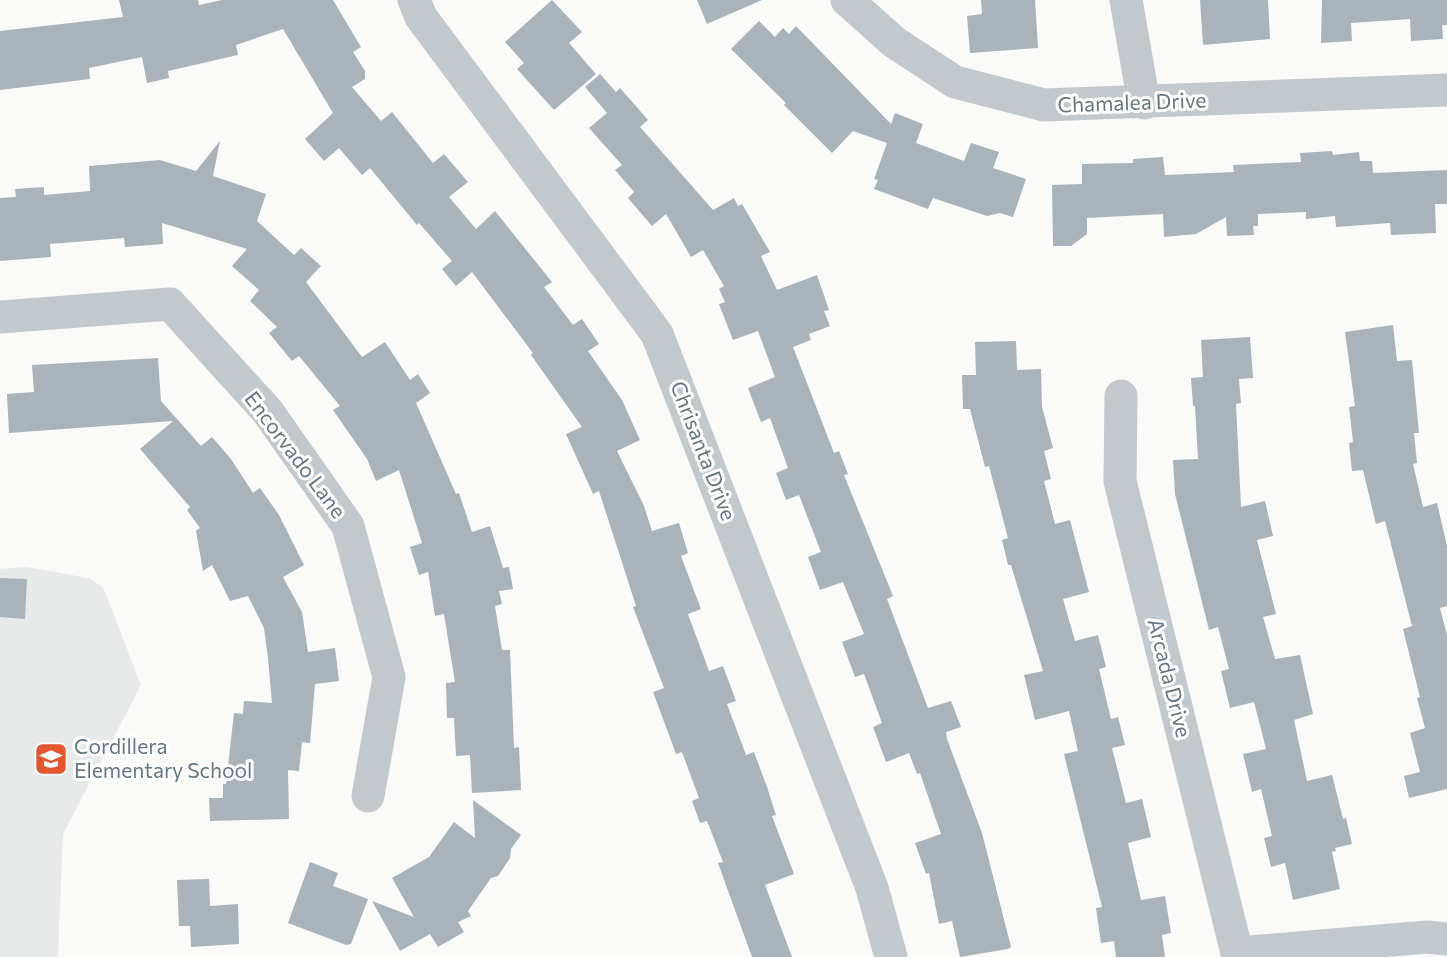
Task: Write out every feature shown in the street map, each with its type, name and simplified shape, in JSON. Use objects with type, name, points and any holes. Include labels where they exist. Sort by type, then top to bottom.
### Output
[{"type":"street","name":"Chrisanta Drive","points":[[414,0],[421,17],[657,334],[873,888],[891,957]]},
{"type":"street","name":"Chamalea Drive","points":[[847,0],[894,42],[954,82],[1044,105],[1447,90]]},
{"type":"street","points":[[1126,0],[1143,103]]},
{"type":"street","name":"Encorvado Lane","points":[[0,317],[170,304],[268,412],[348,526],[389,677],[368,796]]},
{"type":"street","name":"Arcada Drive","points":[[1121,396],[1120,481],[1238,955]]},
{"type":"street","points":[[1238,955],[1426,937],[1447,939]]},
{"type":"shaded area","name":"Cordillera Elementary School","points":[[27,567],[88,578],[103,587],[141,685],[63,834],[58,957],[0,957],[0,569]]},
{"type":"building","points":[[119,0],[198,0],[199,5],[222,0],[333,0],[361,47],[353,52],[365,71],[365,79],[352,87],[381,121],[392,112],[433,163],[444,154],[468,182],[449,197],[476,229],[495,211],[552,282],[544,287],[573,325],[582,319],[599,344],[588,351],[622,400],[640,440],[617,451],[644,506],[652,531],[679,523],[688,553],[681,556],[701,609],[688,614],[709,671],[723,666],[736,701],[727,704],[746,755],[754,752],[767,787],[776,815],[772,816],[794,874],[765,885],[792,957],[752,957],[718,863],[723,862],[707,821],[700,823],[692,801],[699,798],[682,752],[676,754],[653,692],[664,688],[633,607],[636,606],[599,491],[593,494],[566,434],[582,427],[531,355],[533,353],[472,272],[456,286],[442,269],[452,261],[419,223],[417,225],[370,168],[362,175],[339,148],[324,161],[305,139],[333,113],[283,29],[236,45],[238,55],[168,71],[169,78],[147,83],[142,57],[89,68],[90,79],[0,90],[0,31],[123,17]]},
{"type":"building","points":[[552,0],[582,32],[569,43],[596,74],[554,110],[517,69],[524,63],[505,42]]},
{"type":"building","points":[[697,0],[762,0],[707,24]]},
{"type":"building","points":[[981,0],[1035,0],[1038,48],[970,53],[967,16],[982,14]]},
{"type":"building","points":[[1200,0],[1268,0],[1270,39],[1203,45]]},
{"type":"building","points":[[1322,0],[1447,0],[1447,25],[1442,25],[1443,39],[1411,41],[1410,19],[1351,23],[1352,41],[1321,43]]},
{"type":"building","points":[[759,21],[775,37],[783,28],[789,34],[796,26],[891,124],[895,113],[923,124],[916,143],[964,161],[971,143],[999,152],[993,168],[1026,179],[1013,217],[1000,213],[987,216],[933,198],[928,209],[874,189],[878,180],[874,179],[887,143],[853,131],[832,153],[784,105],[786,103],[731,49]]},
{"type":"building","points":[[600,74],[616,92],[620,88],[648,120],[640,127],[713,210],[734,198],[738,206],[742,204],[770,252],[761,256],[777,290],[817,275],[829,310],[824,311],[830,326],[809,334],[811,340],[793,347],[834,453],[839,451],[848,474],[844,475],[893,596],[887,599],[928,708],[951,701],[961,727],[946,732],[947,739],[982,833],[1011,947],[1008,949],[960,957],[952,921],[939,924],[929,873],[926,874],[915,843],[941,834],[920,773],[917,774],[909,753],[886,762],[873,727],[882,723],[864,674],[855,677],[842,642],[864,634],[843,582],[820,590],[808,557],[821,552],[799,495],[786,500],[776,473],[788,468],[770,418],[761,422],[748,388],[775,377],[758,331],[733,340],[719,304],[725,302],[719,289],[724,286],[703,250],[691,257],[666,214],[652,226],[628,198],[634,192],[615,170],[622,165],[589,128],[607,113],[585,87]]},
{"type":"building","points":[[220,141],[213,176],[266,194],[257,221],[294,255],[301,248],[321,266],[306,282],[362,357],[385,342],[410,380],[418,374],[430,393],[416,403],[456,494],[459,493],[472,532],[490,526],[503,568],[509,567],[513,589],[499,591],[502,604],[495,606],[502,650],[510,650],[514,748],[519,747],[521,790],[472,793],[470,755],[456,756],[454,718],[447,718],[446,683],[455,682],[444,614],[435,616],[428,572],[419,575],[410,547],[422,543],[399,470],[376,481],[367,459],[333,410],[340,406],[299,356],[292,361],[269,333],[277,327],[250,301],[259,290],[232,266],[247,249],[162,223],[163,244],[125,247],[124,238],[50,244],[51,257],[0,261],[0,198],[16,197],[15,189],[44,187],[44,195],[90,191],[89,166],[160,160],[196,171]]},
{"type":"building","points":[[1332,151],[1333,155],[1359,152],[1360,161],[1372,161],[1373,173],[1447,170],[1447,204],[1435,204],[1436,233],[1391,235],[1390,223],[1336,227],[1335,216],[1306,219],[1306,212],[1258,214],[1258,226],[1253,226],[1254,235],[1227,236],[1226,217],[1196,234],[1164,237],[1163,214],[1087,218],[1087,234],[1071,246],[1053,246],[1052,185],[1082,184],[1082,164],[1133,163],[1133,159],[1163,157],[1165,175],[1234,172],[1233,165],[1301,162],[1300,153]]},
{"type":"building","points":[[1393,325],[1397,361],[1412,360],[1419,433],[1414,433],[1417,463],[1413,464],[1423,507],[1437,503],[1447,546],[1447,606],[1440,608],[1447,635],[1447,789],[1409,798],[1404,776],[1420,772],[1410,733],[1425,728],[1417,698],[1420,697],[1403,629],[1412,626],[1385,521],[1376,524],[1363,470],[1352,471],[1349,443],[1353,442],[1349,407],[1355,406],[1345,332]]},
{"type":"building","points":[[1250,337],[1253,378],[1239,379],[1241,403],[1236,404],[1241,507],[1265,501],[1273,536],[1257,540],[1276,614],[1263,617],[1275,659],[1300,655],[1313,714],[1294,720],[1307,781],[1332,775],[1352,844],[1335,848],[1336,851],[1332,852],[1340,889],[1293,900],[1285,863],[1271,867],[1264,838],[1272,836],[1261,789],[1252,792],[1243,754],[1266,749],[1254,702],[1230,708],[1221,671],[1229,669],[1218,627],[1209,630],[1175,494],[1173,460],[1198,459],[1191,378],[1203,377],[1201,340]]},
{"type":"building","points":[[1016,341],[1017,370],[1041,369],[1042,407],[1053,448],[1044,451],[1051,479],[1044,481],[1055,524],[1070,520],[1089,592],[1063,599],[1075,641],[1098,635],[1106,667],[1099,669],[1111,719],[1118,717],[1125,745],[1112,748],[1126,803],[1142,799],[1151,837],[1128,843],[1141,900],[1165,896],[1171,933],[1162,935],[1165,957],[1116,957],[1114,941],[1101,943],[1096,908],[1102,907],[1064,754],[1078,751],[1069,711],[1035,720],[1024,675],[1043,671],[1011,565],[1008,565],[1002,540],[1008,538],[989,466],[985,467],[970,409],[963,409],[962,375],[976,375],[975,342]]},
{"type":"building","points":[[158,358],[161,401],[201,446],[212,437],[231,459],[253,493],[260,488],[279,515],[304,565],[283,577],[302,612],[308,652],[335,648],[339,681],[315,684],[310,743],[302,742],[299,771],[288,770],[289,819],[210,821],[209,798],[223,798],[234,713],[243,714],[244,701],[272,703],[268,658],[264,628],[248,596],[230,601],[212,565],[203,571],[196,531],[200,528],[187,510],[190,507],[140,449],[173,421],[9,433],[7,394],[34,392],[32,365]]},
{"type":"building","points":[[0,578],[27,579],[25,619],[0,617]]},
{"type":"building","points":[[473,800],[521,835],[511,849],[510,858],[498,876],[491,878],[468,911],[471,916],[458,922],[464,932],[438,947],[430,934],[400,951],[372,901],[414,917],[392,878],[429,857],[454,822],[475,838]]},
{"type":"building","points":[[310,862],[338,873],[333,886],[368,899],[351,944],[346,945],[288,923]]},
{"type":"building","points":[[209,879],[210,906],[238,904],[239,944],[191,947],[190,926],[179,926],[177,880]]},
{"type":"place","name":"Cordillera Elementary School","points":[[51,759]]}]
